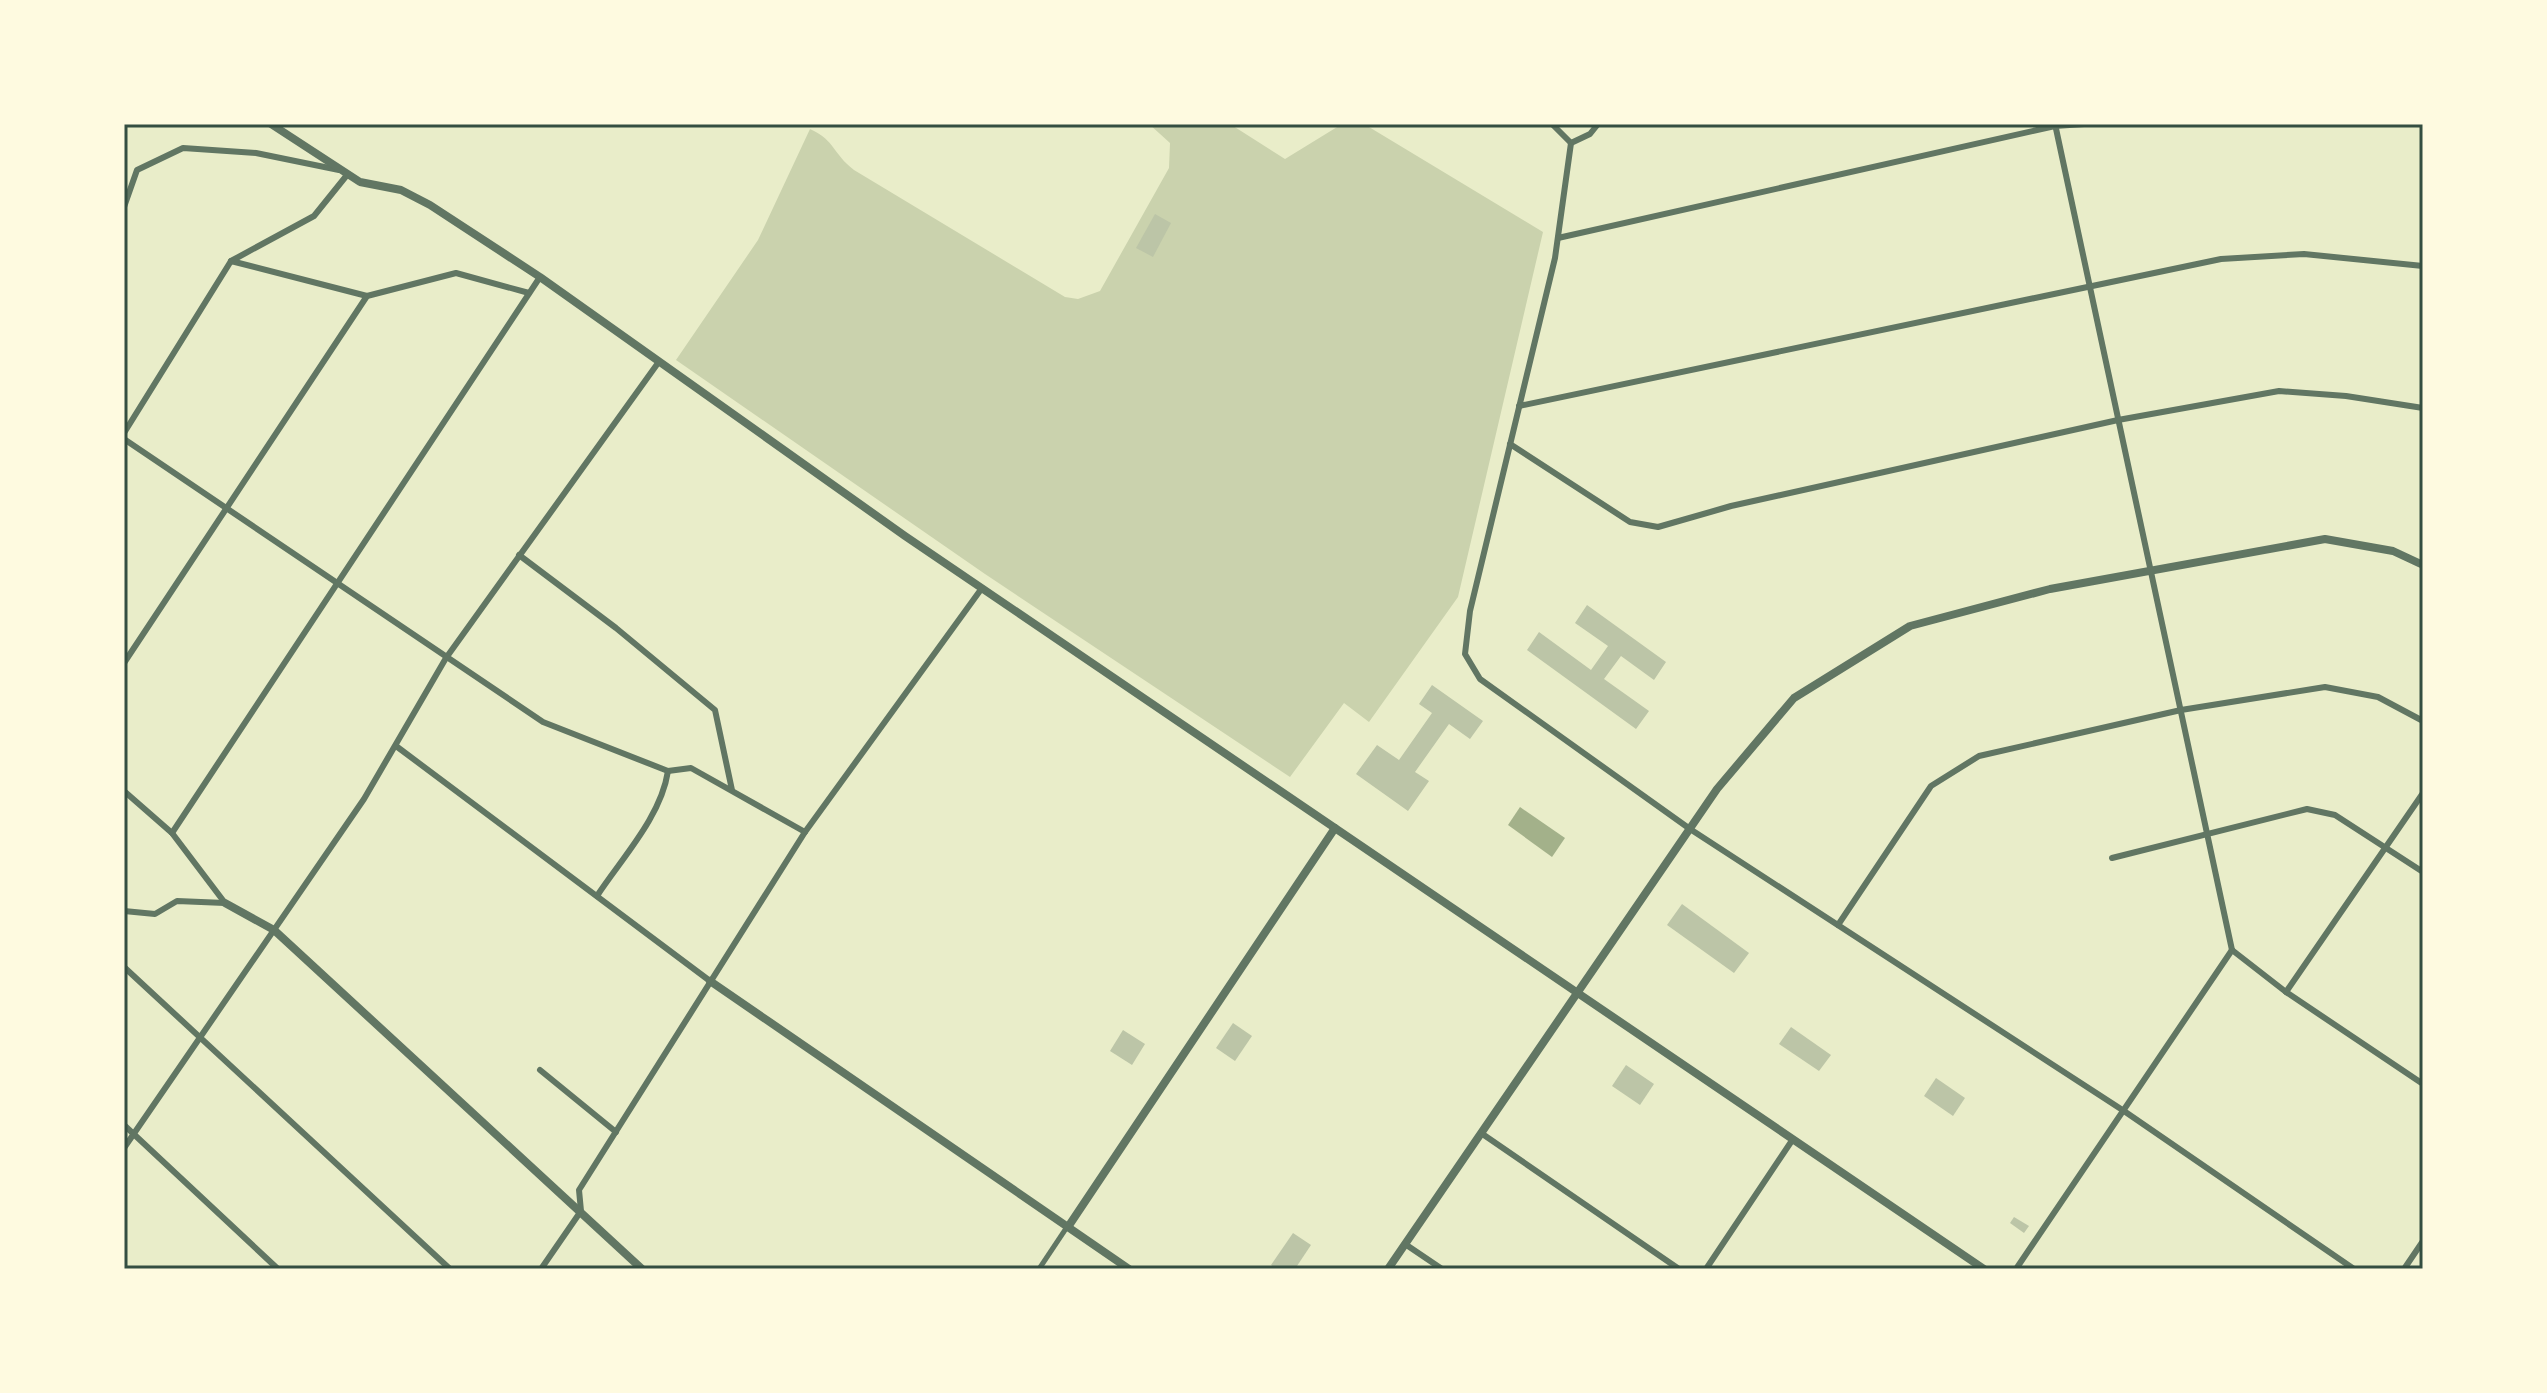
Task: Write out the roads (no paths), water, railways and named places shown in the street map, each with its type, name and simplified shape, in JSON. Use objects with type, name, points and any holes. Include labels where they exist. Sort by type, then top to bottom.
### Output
[{"type":"street","points":[[271,124],[360,182],[401,190],[430,205],[540,277],[658,363],[982,588],[1984,1269]]},
{"type":"street","points":[[1552,124],[1571,143]]},
{"type":"street","points":[[1571,143],[1590,134],[1598,124]]},
{"type":"street","points":[[1558,238],[2055,125],[2084,124]]},
{"type":"street","points":[[2055,125],[2232,950],[2286,992],[2423,1084]]},
{"type":"street","points":[[1571,143],[1558,238],[1470,611],[1465,654],[1480,679],[1690,829],[2124,1111],[2354,1269]]},
{"type":"street","points":[[124,207],[137,170],[183,148],[256,153],[343,172]]},
{"type":"street","points":[[343,172],[314,216],[231,261],[124,436],[543,722],[668,771],[691,768],[805,832]]},
{"type":"street","points":[[1519,406],[2089,284],[2221,259],[2304,254],[2423,266]]},
{"type":"street","points":[[231,261],[367,296],[456,273],[529,293]]},
{"type":"street","points":[[172,833],[540,277]]},
{"type":"street","points":[[124,663],[367,296]]},
{"type":"street","points":[[124,1148],[364,799],[446,658],[658,363]]},
{"type":"street","points":[[1510,444],[1630,522],[1658,527],[1731,506],[2118,420],[2279,391],[2346,396],[2423,408]]},
{"type":"street","points":[[1388,1269],[1717,789],[1794,698],[1910,626],[2050,589],[2325,539],[2393,551],[2423,565]]},
{"type":"street","points":[[519,555],[616,628],[715,710],[732,791]]},
{"type":"street","points":[[541,1269],[581,1211],[579,1190],[805,832],[982,588]]},
{"type":"street","points":[[1838,925],[1931,786],[1979,756],[2181,710],[2325,687],[2378,697],[2423,721]]},
{"type":"street","points":[[396,746],[710,981],[1129,1269]]},
{"type":"street","points":[[597,896],[650,818],[666,786],[668,771]]},
{"type":"street","points":[[124,791],[172,833],[225,903],[274,930],[642,1269]]},
{"type":"street","points":[[2286,992],[2423,793]]},
{"type":"street","points":[[2112,858],[2307,809],[2335,815],[2423,872]]},
{"type":"street","points":[[1039,1269],[1335,828]]},
{"type":"street","points":[[124,911],[155,914],[177,901],[225,903]]},
{"type":"street","points":[[2016,1269],[2232,950]]},
{"type":"street","points":[[124,967],[450,1269]]},
{"type":"street","points":[[540,1070],[616,1132]]},
{"type":"street","points":[[124,1125],[278,1269]]},
{"type":"street","points":[[1481,1133],[1679,1269]]},
{"type":"street","points":[[1706,1269],[1793,1139]]},
{"type":"street","points":[[2404,1269],[2423,1241]]},
{"type":"street","points":[[1405,1244],[1442,1269]]}]
